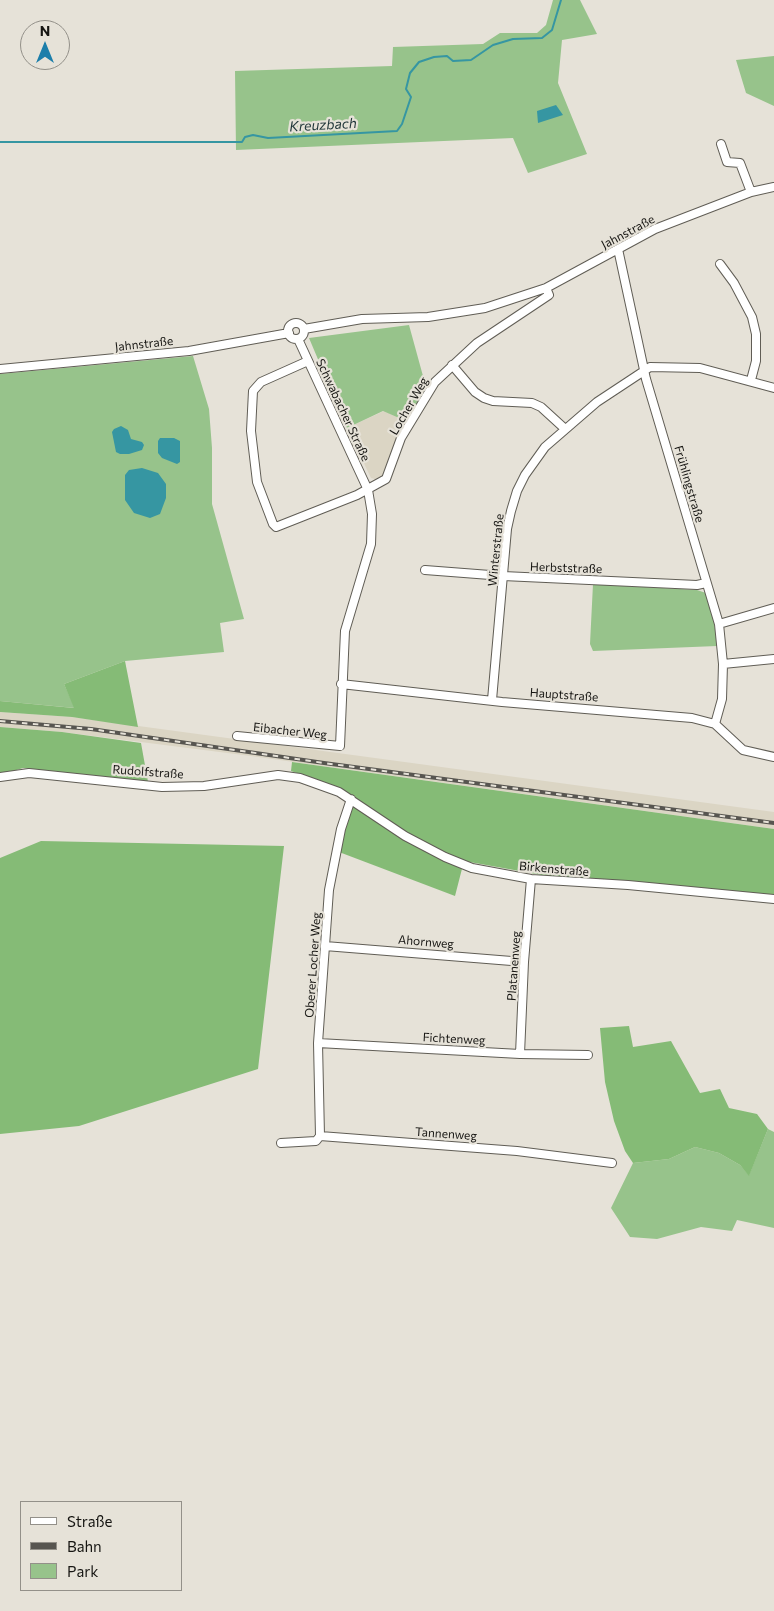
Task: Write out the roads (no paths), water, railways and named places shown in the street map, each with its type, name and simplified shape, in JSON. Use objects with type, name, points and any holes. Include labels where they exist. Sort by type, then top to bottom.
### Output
[{"type":"street","points":[[721,144],[728,162],[740,163],[751,192]]},
{"type":"street","name":"Jahnstraße","points":[[0,369],[189,351],[289,333],[289,328],[296,323],[304,329],[362,319],[457,314],[485,308],[548,292],[618,249],[655,229],[751,192],[774,187]]},
{"type":"street","name":"Frühlingstraße","points":[[618,249],[644,371],[719,624],[723,664],[722,704],[715,724]]},
{"type":"street","points":[[720,264],[734,283],[752,317],[756,334],[756,361],[751,380]]},
{"type":"street","name":"Locher Weg","points":[[308,361],[261,382],[253,391],[251,408],[253,456],[258,482],[273,524],[281,526],[368,490],[386,480],[401,438],[435,382],[477,343],[548,292]]},
{"type":"street","points":[[289,333],[292,338],[298,339],[302,337],[304,329]]},
{"type":"street","name":"Schwabacher Straße","points":[[298,339],[368,490]]},
{"type":"street","points":[[452,365],[475,392],[484,398],[532,404],[541,407],[564,428]]},
{"type":"street","points":[[644,371],[656,366],[700,368],[751,380],[774,388]]},
{"type":"street","name":"Winterstraße","points":[[492,700],[507,529],[517,491],[534,460],[564,428],[597,402],[644,371]]},
{"type":"street","points":[[342,684],[347,619],[371,544],[372,514],[368,490]]},
{"type":"street","name":"Herbststraße","points":[[425,570],[504,576],[697,585],[706,583]]},
{"type":"street","points":[[719,624],[774,608]]},
{"type":"street","points":[[723,664],[774,659]]},
{"type":"street","name":"Hauptstraße","points":[[342,684],[692,718],[715,724],[743,750],[774,757]]},
{"type":"street","name":"Eibacher Weg","points":[[237,736],[340,746],[342,684]]},
{"type":"street","name":"Rudolfstraße","points":[[0,777],[29,773],[162,787],[204,786],[278,775],[300,778],[339,792],[350,799]]},
{"type":"street","name":"Birkenstraße","points":[[350,799],[374,816],[445,857],[480,870],[531,880],[628,885],[774,899]]},
{"type":"street","name":"Oberer Locher Weg","points":[[320,1136],[318,1043],[330,883],[340,829],[350,799]]},
{"type":"street","name":"Platanenweg","points":[[520,1054],[524,962],[531,880]]},
{"type":"street","name":"Ahornweg","points":[[325,946],[524,962]]},
{"type":"street","name":"Fichtenweg","points":[[318,1043],[520,1054],[588,1055]]},
{"type":"street","name":"Tannenweg","points":[[281,1143],[316,1141],[320,1136],[517,1151],[612,1163]]},
{"type":"water","points":[[556,105],[563,115],[538,123],[537,111]]},
{"type":"water","points":[[121,426],[128,430],[131,439],[142,442],[144,445],[142,450],[129,454],[116,452],[112,432]]},
{"type":"water","points":[[160,438],[174,438],[180,441],[180,462],[177,464],[162,458],[158,453],[158,441]]},
{"type":"water","points":[[142,468],[158,473],[166,484],[166,498],[160,514],[150,518],[134,513],[125,500],[125,475],[129,470]]},
{"type":"waterway","name":"Kreuzbach","points":[[0,142],[242,142],[245,137],[253,135],[268,138],[397,131],[402,124],[411,97],[406,89],[410,73],[419,62],[434,57],[447,56],[453,61],[471,60],[493,45],[513,39],[542,38],[552,30],[561,0]]},
{"type":"railway","points":[[0,721],[91,729],[324,763],[774,823]]}]
